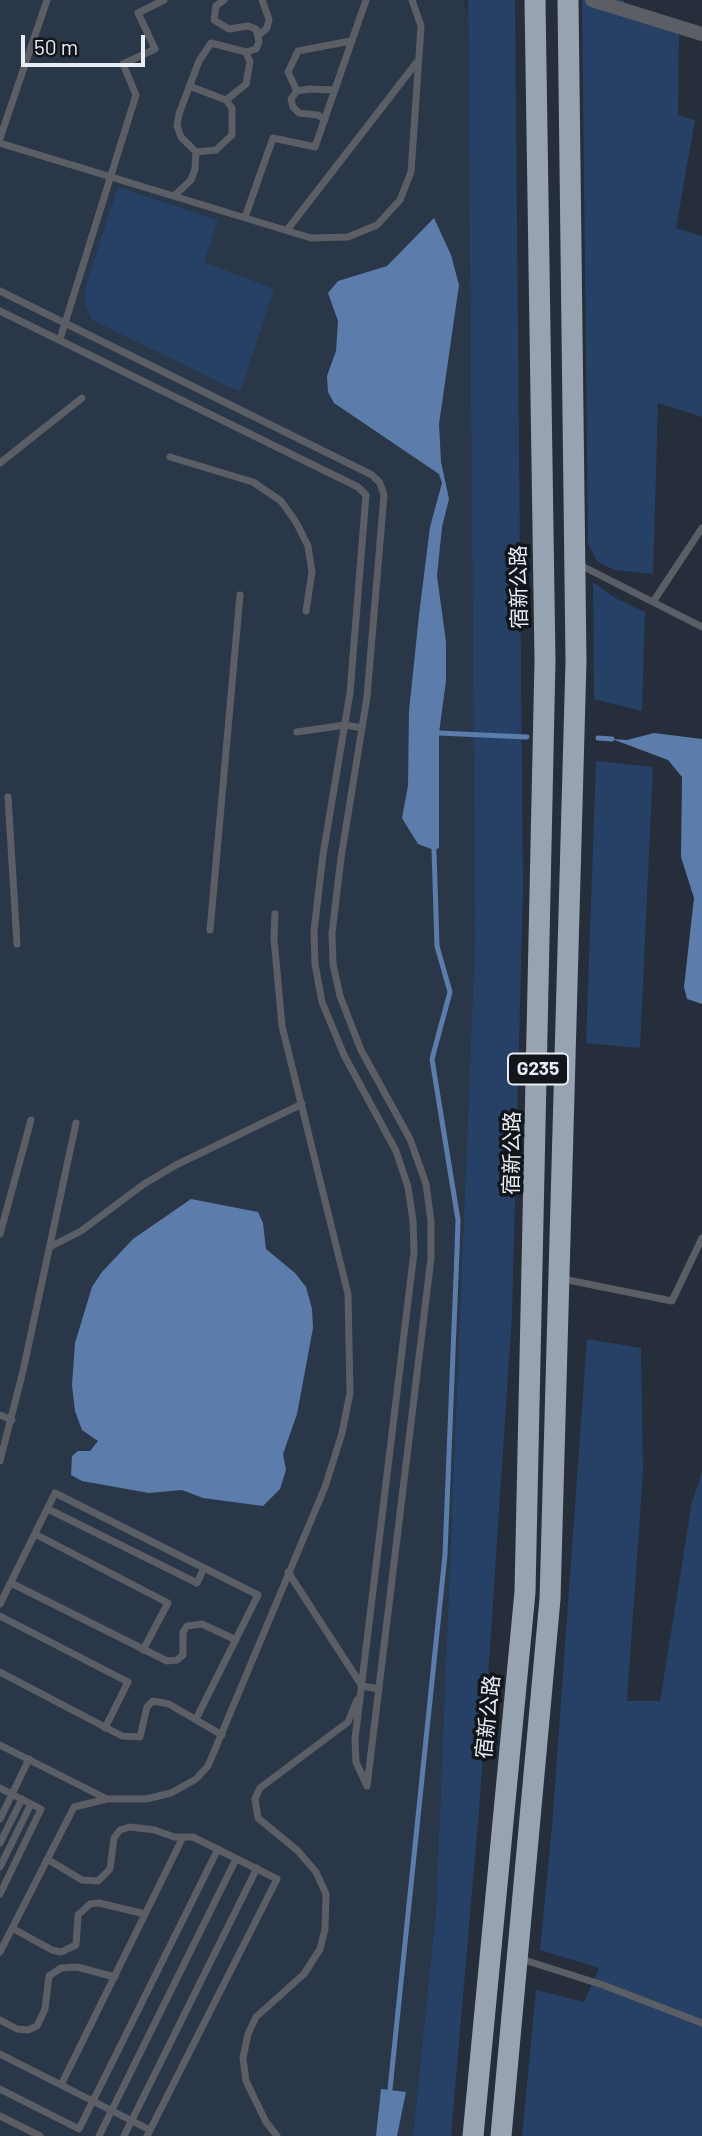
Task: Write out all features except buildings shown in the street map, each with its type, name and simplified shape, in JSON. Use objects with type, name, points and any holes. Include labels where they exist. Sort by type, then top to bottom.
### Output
[{"type":"highway","name":"宿新公路","points":[[472,2136],[525,1592],[545,660],[535,0]]},
{"type":"highway","name":"G235","points":[[501,2136],[550,1599],[576,661],[568,0]]},
{"type":"street","points":[[593,0],[702,34]]},
{"type":"lane","points":[[0,138],[47,0]]},
{"type":"lane","points":[[60,340],[136,95],[123,64],[155,49],[138,13],[164,0]]},
{"type":"lane","points":[[224,0],[216,6],[214,20],[229,29],[248,26],[256,29],[259,35]]},
{"type":"lane","points":[[189,86],[226,100],[232,108],[232,135],[216,150],[196,152],[181,138],[177,126],[189,86],[204,51],[211,43],[246,52],[256,49],[259,35],[267,28],[269,19],[262,0]]},
{"type":"lane","points":[[245,217],[273,138],[315,147],[366,0]]},
{"type":"lane","points":[[0,143],[110,174],[311,238],[348,237],[377,225],[400,200],[411,172],[421,26],[412,0]]},
{"type":"lane","points":[[298,92],[288,72],[299,51],[351,41]]},
{"type":"lane","points":[[226,100],[246,84],[250,62],[246,52]]},
{"type":"lane","points":[[287,230],[418,61]]},
{"type":"lane","points":[[324,120],[318,115],[299,113],[293,107],[292,99],[298,92],[321,88],[335,90]]},
{"type":"lane","points":[[175,195],[191,180],[196,152]]},
{"type":"lane","points":[[0,291],[372,475],[380,483],[384,509],[362,728],[331,933],[333,964],[341,996],[361,1050],[410,1139],[426,1184],[432,1221],[430,1258],[367,1786],[356,1762],[355,1739],[414,1252],[413,1221],[408,1186],[396,1151],[344,1055],[323,1002],[315,964],[314,931],[323,855],[351,680],[366,495],[358,487],[0,311]]},
{"type":"lane","points":[[0,463],[82,398]]},
{"type":"lane","points":[[170,457],[253,482],[281,501],[308,546],[312,572],[306,611]]},
{"type":"lane","points":[[653,602],[702,528]]},
{"type":"lane","points":[[575,562],[702,627]]},
{"type":"lane","points":[[210,930],[240,595]]},
{"type":"lane","points":[[298,732],[345,725],[362,728]]},
{"type":"lane","points":[[8,797],[17,944]]},
{"type":"lane","points":[[0,1952],[74,1807],[107,1799],[146,1799],[172,1793],[188,1784],[208,1766],[326,1487],[350,1393],[348,1294],[282,1026],[274,939],[275,914]]},
{"type":"lane","points":[[50,1247],[81,1231],[144,1184],[176,1165],[303,1104]]},
{"type":"lane","points":[[0,1234],[31,1119]]},
{"type":"lane","points":[[0,1461],[4,1436],[12,1420],[76,1123]]},
{"type":"lane","points":[[559,1278],[672,1301],[702,1238]]},
{"type":"lane","points":[[0,1415],[12,1420]]},
{"type":"lane","points":[[0,1604],[55,1493],[258,1595],[196,1719]]},
{"type":"lane","points":[[48,1509],[197,1583],[204,1568]]},
{"type":"lane","points":[[35,1534],[168,1602],[143,1650]]},
{"type":"lane","points":[[288,1572],[362,1686],[379,1689]]},
{"type":"lane","points":[[11,1583],[167,1661],[177,1660],[185,1648],[183,1632],[193,1625],[202,1624],[236,1640]]},
{"type":"lane","points":[[0,1616],[128,1682],[104,1728]]},
{"type":"lane","points":[[0,1672],[121,1737],[140,1737],[147,1707],[153,1701],[169,1704],[222,1735]]},
{"type":"lane","points":[[276,2136],[265,2122],[246,2081],[243,2058],[248,2034],[256,2017],[304,1974],[320,1949],[325,1929],[326,1894],[316,1872],[298,1851],[258,1818],[255,1799],[260,1788],[348,1722],[362,1686]]},
{"type":"lane","points":[[0,1745],[107,1799]]},
{"type":"lane","points":[[0,1819],[29,1759]]},
{"type":"lane","points":[[0,1788],[41,1809],[0,1894]]},
{"type":"lane","points":[[0,1843],[22,1799]]},
{"type":"lane","points":[[0,1867],[31,1804]]},
{"type":"lane","points":[[0,2054],[132,2121],[149,2133],[277,1879],[193,1837],[130,1827],[120,1830],[114,1838],[110,1869],[98,1881],[82,1880],[47,1859]]},
{"type":"lane","points":[[61,2085],[183,1837]]},
{"type":"lane","points":[[0,2089],[79,2129],[218,1849]]},
{"type":"lane","points":[[99,2136],[236,1858]]},
{"type":"lane","points":[[124,2136],[257,1868]]},
{"type":"lane","points":[[12,1928],[52,1950],[61,1952],[76,1945],[78,1915],[90,1904],[99,1903],[145,1914]]},
{"type":"lane","points":[[518,1958],[603,1985],[702,2023]]},
{"type":"lane","points":[[0,2021],[17,2029],[29,2030],[37,2026],[45,2009],[49,1976],[61,1968],[77,1967],[115,1977]]},
{"type":"lane","points":[[0,2116],[40,2136]]},
{"type":"shaded area","points":[[0,0],[463,0],[468,14],[475,941],[436,1910],[413,2136],[0,2136]]},
{"type":"shaded area","points":[[468,0],[515,0],[523,889],[512,1315],[480,1799],[451,2136],[413,2136],[436,1910],[475,941]]},
{"type":"shaded area","points":[[582,0],[624,0],[624,16],[679,33],[678,115],[695,120],[676,228],[702,236],[702,417],[658,403],[653,574],[614,570],[597,561],[588,544]]},
{"type":"shaded area","points":[[118,187],[218,220],[204,262],[274,289],[240,392],[92,320],[85,305],[85,288]]},
{"type":"shaded area","points":[[434,218],[451,255],[459,285],[439,424],[441,462],[449,499],[442,527],[437,576],[446,642],[446,681],[439,733],[439,848],[434,850],[418,844],[402,818],[408,786],[409,711],[419,615],[430,527],[442,483],[439,474],[334,403],[328,392],[327,376],[336,351],[338,321],[328,293],[338,281],[387,266]]},
{"type":"shaded area","points":[[593,582],[617,599],[645,612],[642,711],[594,699]]},
{"type":"shaded area","points":[[654,733],[702,739],[702,1004],[687,999],[684,987],[694,898],[681,857],[682,777],[668,760],[612,739],[627,740]]},
{"type":"shaded area","points":[[596,761],[653,767],[640,1048],[586,1043]]},
{"type":"shaded area","points":[[191,1199],[258,1212],[263,1223],[266,1249],[295,1273],[306,1287],[312,1309],[313,1328],[297,1414],[283,1454],[286,1470],[280,1489],[263,1506],[203,1498],[182,1490],[149,1493],[82,1481],[71,1475],[72,1456],[78,1451],[90,1451],[98,1441],[82,1430],[75,1411],[72,1385],[75,1343],[92,1287],[102,1272],[133,1239]]},
{"type":"shaded area","points":[[587,1339],[641,1348],[643,1472],[627,1701],[660,1701],[692,1502],[702,1472],[702,2136],[522,2136],[536,1990],[584,2002],[599,1968],[540,1950],[552,1826]]},
{"type":"shaded area","points":[[381,2089],[406,2092],[397,2136],[376,2136]]},
{"type":"waterway","points":[[439,733],[527,737]]},
{"type":"waterway","points":[[598,738],[612,739]]},
{"type":"waterway","points":[[390,2089],[445,1555],[457,1251],[458,1220],[432,1059],[450,992],[437,946],[434,850]]}]
